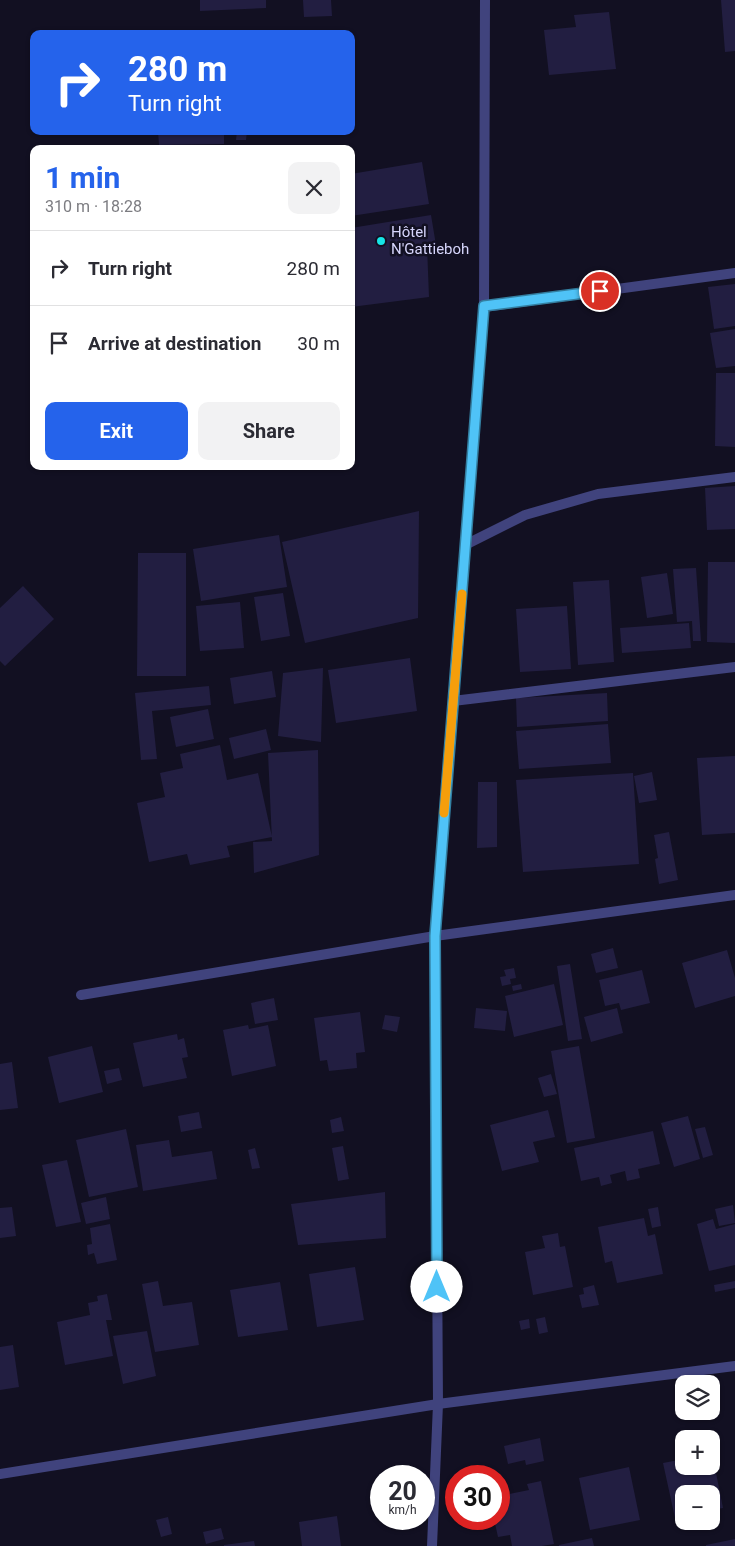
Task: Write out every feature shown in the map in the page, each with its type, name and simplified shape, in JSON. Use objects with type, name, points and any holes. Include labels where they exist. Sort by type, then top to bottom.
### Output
[{"type":"street","points":[[432,1546],[438,1404],[435,936],[484,306],[485,0]]},
{"type":"street","points":[[484,306],[735,273]]},
{"type":"street","points":[[465,545],[525,516],[598,494],[735,478]]},
{"type":"street","points":[[453,701],[735,667]]},
{"type":"street","points":[[81,995],[435,936],[735,895]]},
{"type":"street","points":[[0,1474],[438,1404],[735,1366]]},
{"type":"building","points":[[200,0],[266,0],[266,8],[200,11]]},
{"type":"building","points":[[303,0],[331,0],[332,16],[304,17]]},
{"type":"building","points":[[721,0],[735,0],[735,51],[725,52]]},
{"type":"building","points":[[609,12],[616,69],[549,75],[544,30],[576,27],[574,15]]},
{"type":"building","points":[[158,135],[224,135],[224,144],[159,145]]},
{"type":"building","points":[[237,135],[247,135],[246,140],[236,140]]},
{"type":"building","points":[[422,162],[429,204],[355,215],[355,173]]},
{"type":"building","points":[[431,215],[436,245],[427,246],[429,297],[355,306],[355,227]]},
{"type":"building","points":[[735,284],[735,326],[714,329],[708,287]]},
{"type":"building","points":[[735,329],[735,366],[716,368],[710,333]]},
{"type":"building","points":[[716,373],[735,373],[735,447],[715,446]]},
{"type":"building","points":[[735,486],[735,529],[707,530],[705,488]]},
{"type":"building","points":[[419,511],[418,618],[305,643],[282,542]]},
{"type":"building","points":[[279,535],[287,587],[201,601],[193,549]]},
{"type":"building","points":[[138,553],[186,553],[186,676],[137,676]]},
{"type":"building","points":[[708,562],[735,562],[735,643],[707,642]]},
{"type":"building","points":[[696,568],[701,641],[693,641],[692,621],[677,622],[673,569]]},
{"type":"building","points":[[667,573],[673,614],[647,618],[641,577]]},
{"type":"building","points":[[609,580],[614,662],[578,665],[573,582]]},
{"type":"building","points":[[23,586],[54,619],[5,666],[0,661],[0,608]]},
{"type":"building","points":[[283,593],[290,636],[261,641],[254,597]]},
{"type":"building","points":[[240,602],[244,648],[200,651],[196,606]]},
{"type":"building","points":[[567,606],[571,669],[520,672],[516,609]]},
{"type":"building","points":[[689,623],[691,648],[622,653],[620,628]]},
{"type":"building","points":[[410,658],[417,711],[336,723],[328,670]]},
{"type":"building","points":[[323,668],[321,742],[278,736],[283,673]]},
{"type":"building","points":[[272,671],[276,697],[234,704],[230,678]]},
{"type":"building","points":[[209,686],[211,705],[152,711],[157,759],[141,760],[135,693]]},
{"type":"building","points":[[607,693],[608,721],[517,727],[516,698]]},
{"type":"building","points":[[208,709],[214,739],[176,747],[170,717]]},
{"type":"building","points":[[608,724],[611,763],[519,769],[516,731]]},
{"type":"building","points":[[266,729],[271,750],[234,759],[229,738]]},
{"type":"building","points":[[220,745],[227,780],[258,773],[272,837],[227,846],[230,857],[190,865],[187,854],[149,862],[137,803],[165,797],[160,773],[183,768],[180,754]]},
{"type":"building","points":[[318,750],[319,855],[254,873],[253,842],[272,841],[268,753]]},
{"type":"building","points":[[735,756],[735,833],[702,835],[697,758]]},
{"type":"building","points":[[652,772],[657,800],[639,803],[634,776]]},
{"type":"building","points":[[633,773],[639,864],[523,872],[516,780]]},
{"type":"building","points":[[478,782],[497,782],[497,847],[477,848]]},
{"type":"building","points":[[669,832],[678,880],[659,884],[655,859],[658,858],[654,835]]},
{"type":"building","points":[[613,948],[618,968],[596,973],[591,954]]},
{"type":"building","points":[[727,950],[735,978],[735,996],[695,1008],[682,963]]},
{"type":"building","points":[[570,964],[582,1039],[568,1041],[557,966]]},
{"type":"building","points":[[514,968],[516,978],[510,979],[511,984],[502,986],[500,977],[506,976],[504,970]]},
{"type":"building","points":[[642,970],[650,1003],[621,1010],[619,1003],[605,1006],[599,980]]},
{"type":"building","points":[[521,984],[522,989],[513,991],[512,986]]},
{"type":"building","points":[[554,984],[563,1025],[514,1037],[505,996]]},
{"type":"building","points":[[274,998],[278,1020],[255,1024],[251,1003]]},
{"type":"building","points":[[476,1008],[507,1011],[505,1031],[474,1028]]},
{"type":"building","points":[[617,1008],[623,1033],[591,1042],[584,1017]]},
{"type":"building","points":[[360,1012],[365,1052],[356,1053],[357,1068],[329,1071],[327,1060],[320,1061],[314,1018]]},
{"type":"building","points":[[385,1015],[400,1017],[397,1032],[382,1029]]},
{"type":"building","points":[[248,1025],[249,1029],[268,1025],[276,1066],[232,1076],[223,1030]]},
{"type":"building","points":[[177,1034],[178,1040],[184,1038],[188,1057],[182,1058],[187,1078],[143,1087],[133,1043]]},
{"type":"building","points":[[92,1046],[103,1092],[59,1103],[48,1057]]},
{"type":"building","points":[[579,1046],[595,1138],[567,1143],[551,1051]]},
{"type":"building","points":[[12,1062],[18,1108],[0,1110],[0,1064]]},
{"type":"building","points":[[119,1068],[122,1080],[107,1084],[104,1071]]},
{"type":"building","points":[[551,1074],[557,1094],[544,1097],[538,1078]]},
{"type":"building","points":[[548,1110],[555,1137],[533,1142],[539,1162],[502,1171],[490,1125]]},
{"type":"building","points":[[199,1112],[202,1128],[181,1132],[178,1116]]},
{"type":"building","points":[[688,1116],[700,1159],[674,1167],[661,1123]]},
{"type":"building","points":[[341,1117],[344,1131],[332,1133],[330,1120]]},
{"type":"building","points":[[705,1127],[713,1155],[703,1158],[695,1129]]},
{"type":"building","points":[[126,1129],[138,1187],[89,1197],[76,1140]]},
{"type":"building","points":[[653,1131],[660,1164],[638,1169],[640,1178],[627,1181],[625,1171],[610,1175],[612,1183],[601,1186],[599,1177],[581,1181],[574,1148]]},
{"type":"building","points":[[169,1140],[172,1157],[212,1151],[217,1179],[143,1191],[136,1145]]},
{"type":"building","points":[[343,1146],[349,1179],[338,1181],[332,1148]]},
{"type":"building","points":[[255,1148],[260,1168],[252,1169],[248,1150]]},
{"type":"building","points":[[67,1160],[81,1222],[56,1227],[42,1165]]},
{"type":"building","points":[[385,1192],[386,1238],[298,1245],[291,1204]]},
{"type":"building","points":[[106,1197],[110,1219],[86,1224],[81,1203]]},
{"type":"building","points":[[733,1205],[735,1223],[719,1226],[715,1209]]},
{"type":"building","points":[[12,1207],[16,1236],[0,1238],[0,1208]]},
{"type":"building","points":[[658,1207],[661,1226],[652,1228],[648,1209]]},
{"type":"building","points":[[644,1218],[648,1236],[655,1234],[663,1274],[617,1283],[612,1261],[605,1263],[598,1227]]},
{"type":"building","points":[[713,1219],[716,1229],[735,1224],[735,1265],[709,1271],[697,1224]]},
{"type":"building","points":[[110,1224],[117,1260],[97,1264],[94,1253],[88,1255],[87,1245],[92,1244],[90,1228]]},
{"type":"building","points":[[558,1233],[560,1247],[565,1246],[573,1287],[533,1295],[525,1252],[545,1248],[542,1236]]},
{"type":"building","points":[[355,1267],[364,1320],[317,1327],[309,1274]]},
{"type":"building","points":[[158,1281],[163,1306],[192,1302],[199,1345],[155,1352],[142,1284]]},
{"type":"building","points":[[735,1281],[735,1288],[715,1292],[714,1285]]},
{"type":"building","points":[[280,1282],[288,1330],[238,1337],[230,1290]]},
{"type":"building","points":[[594,1285],[599,1305],[582,1308],[579,1295],[584,1294],[583,1288]]},
{"type":"building","points":[[107,1294],[112,1320],[106,1320],[113,1356],[65,1365],[57,1322],[90,1315],[88,1303],[98,1301],[97,1296]]},
{"type":"building","points":[[545,1317],[548,1332],[539,1334],[536,1319]]},
{"type":"building","points":[[529,1319],[530,1328],[521,1330],[519,1321]]},
{"type":"building","points":[[147,1331],[156,1376],[123,1384],[113,1336]]},
{"type":"building","points":[[13,1345],[19,1387],[0,1390],[0,1347]]},
{"type":"building","points":[[540,1438],[544,1461],[526,1465],[525,1460],[508,1464],[504,1446]]},
{"type":"building","points":[[675,1461],[675,1475],[716,1475],[718,1485],[675,1485],[675,1518],[663,1463]]},
{"type":"building","points":[[629,1467],[640,1520],[590,1530],[579,1478]]},
{"type":"building","points":[[541,1481],[554,1544],[512,1546],[510,1535],[498,1537],[496,1530],[510,1530],[510,1494],[529,1490],[527,1484]]},
{"type":"building","points":[[720,1493],[723,1508],[720,1508]]},
{"type":"building","points":[[337,1516],[341,1546],[302,1546],[299,1522]]},
{"type":"building","points":[[168,1517],[172,1534],[161,1537],[156,1520]]},
{"type":"building","points":[[221,1528],[224,1539],[206,1544],[203,1532]]},
{"type":"building","points":[[592,1538],[594,1546],[559,1546],[559,1545]]},
{"type":"building","points":[[735,1539],[735,1546],[706,1546],[706,1545]]},
{"type":"building","points":[[254,1541],[255,1546],[224,1546],[224,1545]]},
{"type":"slow traffic","points":[[444,813],[462,594]]},
{"type":"place","name":"Hôtel N'Gattieboh","points":[[381,241]]},
{"type":"route","points":[[437,1287],[435,936],[484,306],[600,291]]}]
